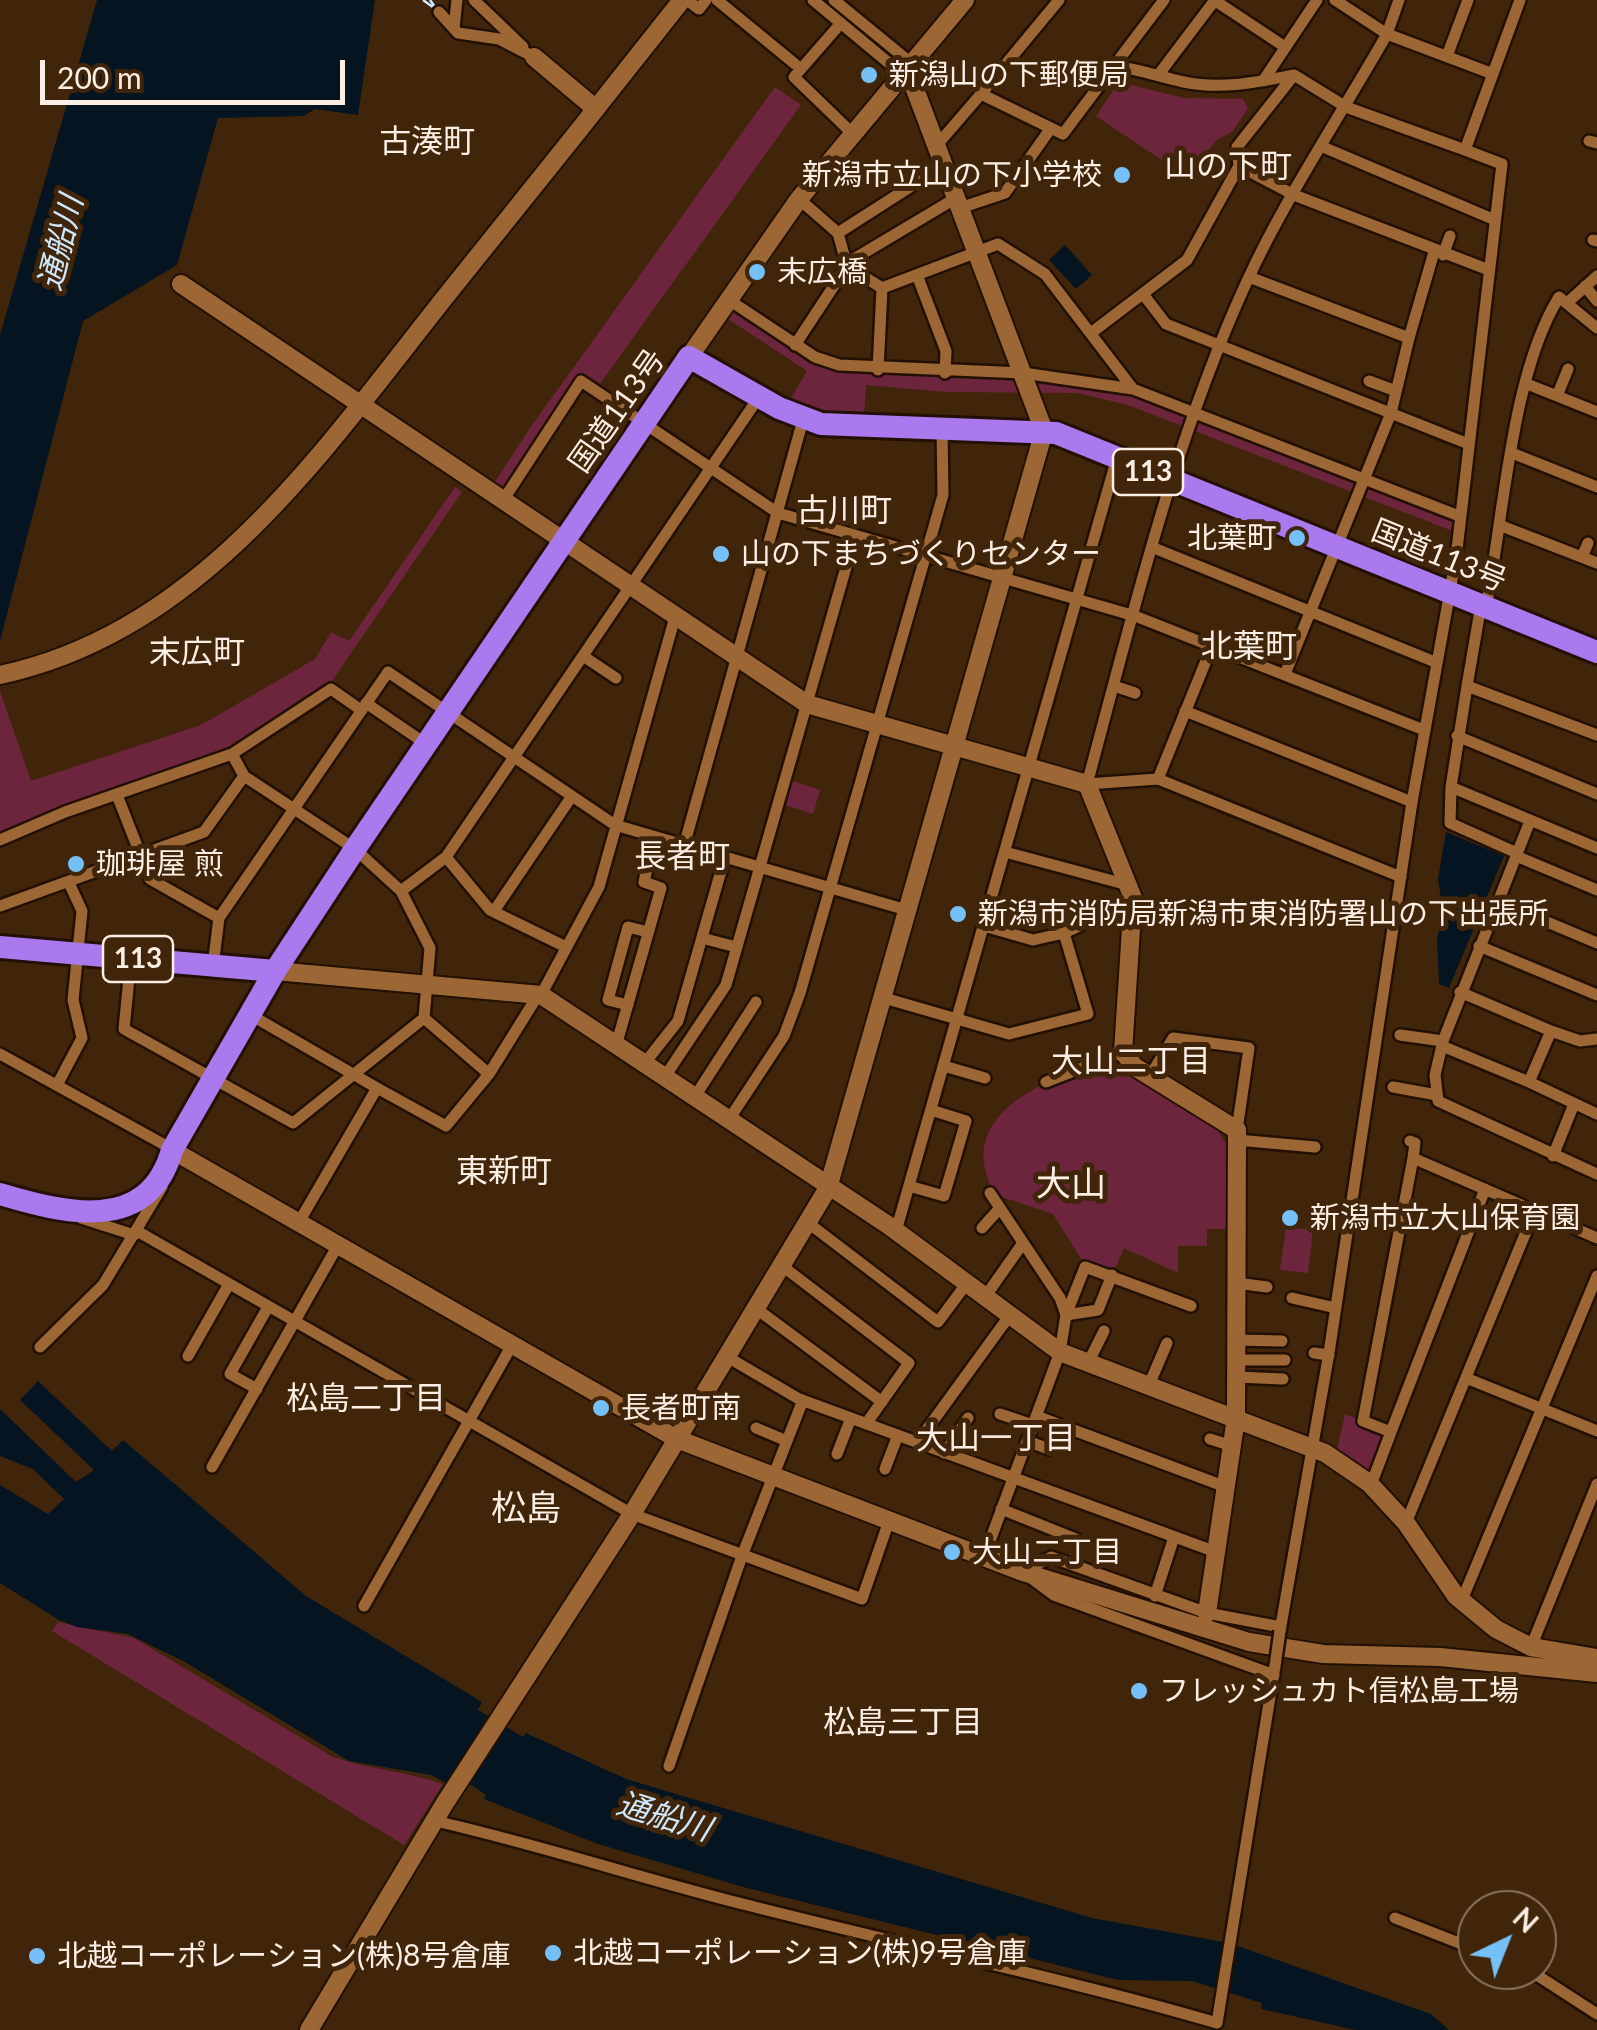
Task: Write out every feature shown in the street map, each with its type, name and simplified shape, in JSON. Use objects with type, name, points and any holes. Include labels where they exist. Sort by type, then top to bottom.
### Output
[{"type":"highway","name":"国道113号","points":[[172,1150],[276,971],[354,849],[690,357],[804,420],[1044,430],[1597,652]]},
{"type":"highway","name":"113","points":[[0,947],[276,971]]},
{"type":"highway","points":[[0,1194],[56,1203],[92,1199],[122,1191],[172,1150]]},
{"type":"highway","points":[[0,1181],[56,1203]]},
{"type":"street","points":[[454,28],[457,0]]},
{"type":"street","points":[[474,0],[596,109]]},
{"type":"street","points":[[0,675],[24,670],[101,638],[171,597],[234,550],[288,494],[360,406],[676,3],[699,9],[706,0]]},
{"type":"street","points":[[717,0],[795,64]]},
{"type":"street","points":[[309,2030],[445,1802],[632,1514],[724,1354],[828,1188],[1044,430],[907,68],[846,18],[813,0]]},
{"type":"street","points":[[834,0],[846,18]]},
{"type":"street","points":[[853,134],[794,77],[862,0]]},
{"type":"street","points":[[690,357],[798,199],[965,0]]},
{"type":"street","points":[[937,145],[1060,0]]},
{"type":"street","points":[[981,94],[1063,134],[1164,0]]},
{"type":"street","points":[[1159,74],[1215,0],[1284,47]]},
{"type":"street","points":[[1263,80],[1317,0]]},
{"type":"street","points":[[1336,0],[1386,34],[1492,74]]},
{"type":"street","points":[[1122,1052],[1130,893],[1087,784],[1170,481],[1220,346],[1249,277],[1386,34],[1400,0]]},
{"type":"street","points":[[1447,56],[1468,0]]},
{"type":"street","points":[[1465,150],[1520,0]]},
{"type":"street","points":[[439,12],[454,28],[498,39],[534,57]]},
{"type":"street","points":[[435,1820],[535,1843],[817,1923],[1059,1978],[1217,2023],[1234,1944],[1280,1629],[1329,1355],[1412,802],[1448,592],[1502,164],[1346,106],[1294,74],[1230,86],[1182,82],[1114,66]]},
{"type":"street","points":[[1090,333],[1187,260],[1239,166],[1237,147],[1294,74]]},
{"type":"street","points":[[796,345],[847,264],[958,203],[1005,193],[1051,128]]},
{"type":"street","points":[[1322,146],[1495,220]]},
{"type":"street","points":[[1239,166],[1294,195],[1489,270]]},
{"type":"street","points":[[838,233],[916,183],[946,170]]},
{"type":"street","points":[[798,199],[838,233],[847,264],[882,288]]},
{"type":"street","points":[[1285,674],[1391,413],[1409,338],[1438,253],[1450,236]]},
{"type":"street","points":[[882,288],[998,244],[1045,274],[1134,389]]},
{"type":"street","points":[[917,274],[946,351],[945,373]]},
{"type":"street","points":[[1567,302],[1597,276]]},
{"type":"street","points":[[1249,277],[1409,338]]},
{"type":"street","points":[[181,284],[807,704],[1087,784],[1158,779],[1402,876]]},
{"type":"street","points":[[1585,286],[1597,301]]},
{"type":"street","points":[[878,370],[882,288]]},
{"type":"street","points":[[1143,294],[1166,324],[1466,443]]},
{"type":"street","points":[[1597,328],[1560,297],[1542,324],[1512,452],[1502,526],[1467,686],[1465,715],[1457,736],[1450,822],[1597,890]]},
{"type":"street","points":[[728,300],[796,345],[839,366],[1024,373],[1134,389],[1459,516]]},
{"type":"street","points":[[1558,396],[1568,370]]},
{"type":"street","points":[[502,502],[582,380],[778,513],[1135,616],[1424,730]]},
{"type":"street","points":[[1369,381],[1396,390]]},
{"type":"street","points":[[1528,384],[1597,412]]},
{"type":"street","points":[[401,891],[446,857],[759,397]]},
{"type":"street","points":[[684,846],[804,420]]},
{"type":"street","points":[[728,1122],[784,1036],[943,495],[942,427]]},
{"type":"street","points":[[1512,452],[1597,487]]},
{"type":"street","points":[[896,1231],[1117,458]]},
{"type":"street","points":[[1502,526],[1597,563]]},
{"type":"street","points":[[664,1078],[726,985],[855,536]]},
{"type":"street","points":[[1582,557],[1588,543]]},
{"type":"street","points":[[1154,548],[1435,662]]},
{"type":"street","points":[[250,1014],[446,1126],[489,1074],[540,995],[599,887],[675,616]]},
{"type":"street","points":[[1158,779],[1212,646]]},
{"type":"street","points":[[582,656],[616,678]]},
{"type":"street","points":[[213,966],[219,918],[388,672],[615,825],[910,910]]},
{"type":"street","points":[[1114,686],[1136,693]]},
{"type":"street","points":[[1467,686],[1597,736]]},
{"type":"street","points":[[0,840],[232,754],[331,689],[426,744]]},
{"type":"street","points":[[1186,710],[1412,802]]},
{"type":"street","points":[[1457,736],[1597,794]]},
{"type":"street","points":[[131,958],[124,1029],[293,1123],[424,1018],[430,948],[401,891],[354,849],[244,776],[232,754]]},
{"type":"street","points":[[0,906],[204,832],[244,776]]},
{"type":"street","points":[[1452,787],[1597,848]]},
{"type":"street","points":[[117,795],[150,879],[219,918]]},
{"type":"street","points":[[494,911],[572,796]]},
{"type":"street","points":[[1530,821],[1460,992],[1435,1075],[1438,1101],[1597,1174]]},
{"type":"street","points":[[616,1046],[661,888],[644,882],[654,837]]},
{"type":"street","points":[[1005,852],[1130,893]]},
{"type":"street","points":[[446,857],[494,911],[566,947]]},
{"type":"street","points":[[644,1064],[678,1021],[726,857]]},
{"type":"street","points":[[57,1085],[82,1038],[73,1000],[82,911],[69,883]]},
{"type":"street","points":[[984,926],[1032,940],[1064,933],[1130,893]]},
{"type":"street","points":[[1497,901],[1597,943]]},
{"type":"street","points":[[628,1005],[608,1000],[628,927],[648,932]]},
{"type":"street","points":[[884,998],[1009,1034],[1088,1014],[1064,933]]},
{"type":"street","points":[[702,938],[736,947]]},
{"type":"street","points":[[1478,946],[1597,995]]},
{"type":"street","points":[[276,971],[540,995],[896,1231],[1060,1352],[1311,1446],[1371,1486],[1406,1524],[1462,1600],[1496,1629],[1531,1647],[1595,1659]]},
{"type":"street","points":[[1460,992],[1580,1041],[1597,1039]]},
{"type":"street","points":[[694,1098],[756,1002]]},
{"type":"street","points":[[424,1018],[489,1074]]},
{"type":"street","points":[[1529,1082],[1552,1031]]},
{"type":"street","points":[[1400,1035],[1443,1044],[1597,1114]]},
{"type":"street","points":[[1150,1076],[1173,1038],[1249,1048],[1237,1135],[1236,1418],[1207,1612]]},
{"type":"street","points":[[1122,1052],[1150,1076],[1237,1135],[1316,1147]]},
{"type":"street","points":[[1046,1082],[1122,1052]]},
{"type":"street","points":[[0,1054],[676,1439],[1023,1572],[1268,1645],[1323,1654],[1595,1659]]},
{"type":"street","points":[[944,1066],[985,1078]]},
{"type":"street","points":[[299,1222],[377,1088]]},
{"type":"street","points":[[1393,1088],[1437,1095]]},
{"type":"street","points":[[1553,1156],[1574,1104]]},
{"type":"street","points":[[910,1186],[944,1196],[966,1121],[932,1110]]},
{"type":"street","points":[[1391,1432],[1363,1421],[1413,1158],[1415,1143],[1410,1140]]},
{"type":"street","points":[[40,1347],[103,1285],[178,1160],[172,1150]]},
{"type":"street","points":[[1413,1158],[1597,1238]]},
{"type":"street","points":[[1371,1486],[1484,1189]]},
{"type":"street","points":[[990,1193],[1060,1298],[1066,1315]]},
{"type":"street","points":[[56,1203],[136,1233],[632,1514],[742,1556],[862,1599],[890,1521]]},
{"type":"street","points":[[982,1228],[1000,1208]]},
{"type":"street","points":[[1406,1524],[1535,1210]]},
{"type":"street","points":[[806,1222],[938,1322],[967,1284]]},
{"type":"street","points":[[985,1297],[1024,1243]]},
{"type":"street","points":[[212,1467],[338,1244]]},
{"type":"street","points":[[780,1265],[909,1363],[866,1424]]},
{"type":"street","points":[[984,1557],[1060,1352],[1066,1315],[1085,1266],[1190,1306]]},
{"type":"street","points":[[1066,1315],[1098,1310],[1112,1275]]},
{"type":"street","points":[[1462,1600],[1597,1276]]},
{"type":"street","points":[[1236,1283],[1266,1286]]},
{"type":"street","points":[[188,1356],[229,1284]]},
{"type":"street","points":[[1292,1298],[1336,1308]]},
{"type":"street","points":[[257,1389],[230,1374],[268,1306]]},
{"type":"street","points":[[754,1308],[882,1402]]},
{"type":"street","points":[[917,1443],[1010,1315]]},
{"type":"street","points":[[1088,1362],[1104,1331]]},
{"type":"street","points":[[1236,1340],[1282,1342]]},
{"type":"street","points":[[1148,1385],[1168,1342]]},
{"type":"street","points":[[364,1606],[512,1345]]},
{"type":"street","points":[[1314,1353],[1329,1355]]},
{"type":"street","points":[[724,1354],[803,1400],[1216,1552]]},
{"type":"street","points":[[1236,1369],[1285,1360]]},
{"type":"street","points":[[1236,1369],[1283,1379]]},
{"type":"street","points":[[1466,1378],[1597,1431]]},
{"type":"street","points":[[669,1766],[742,1556],[803,1400]]},
{"type":"street","points":[[1000,1414],[1035,1421],[1226,1487]]},
{"type":"street","points":[[837,1454],[851,1418]]},
{"type":"street","points":[[944,1453],[968,1418]]},
{"type":"street","points":[[756,1428],[787,1442]]},
{"type":"street","points":[[958,1433],[972,1439]]},
{"type":"street","points":[[885,1469],[898,1436]]},
{"type":"street","points":[[1210,1439],[1232,1446]]},
{"type":"street","points":[[1027,1440],[1049,1448]]},
{"type":"street","points":[[1531,1647],[1597,1484]]},
{"type":"street","points":[[1001,1509],[1076,1539]]},
{"type":"street","points":[[1155,1596],[1174,1537]]},
{"type":"street","points":[[1023,1572],[1051,1558],[1155,1596],[1280,1629]]},
{"type":"street","points":[[1023,1572],[1054,1595],[1274,1670]]},
{"type":"street","points":[[1395,1918],[1457,1942]]},
{"type":"street","points":[[1557,1988],[1597,2014]]},
{"type":"shaded area","points":[[1119,82],[1184,98],[1243,99],[1248,109],[1232,132],[1216,140],[1190,179],[1096,116]]},
{"type":"shaded area","points":[[775,87],[801,105],[599,385],[584,375],[506,492],[494,483],[530,428]]},
{"type":"shaded area","points":[[729,300],[839,365],[1023,373],[1133,389],[1459,516],[1455,532],[1128,405],[1078,393],[946,392],[866,385],[864,415],[828,413],[791,398],[807,371],[719,313]]},
{"type":"shaded area","points":[[455,487],[462,492],[327,688],[228,753],[0,835],[0,691],[31,781],[201,725],[315,659],[331,632],[349,641]]},
{"type":"shaded area","points":[[790,780],[820,790],[813,814],[782,804]]},
{"type":"shaded area","points":[[1111,1062],[1215,1126],[1228,1147],[1229,1229],[1207,1229],[1207,1246],[1178,1246],[1178,1273],[1124,1248],[1113,1273],[1083,1262],[1053,1214],[996,1195],[985,1167],[985,1142],[995,1121],[1013,1103],[1061,1077]]},
{"type":"shaded area","points":[[1286,1227],[1313,1230],[1308,1273],[1280,1270]]},
{"type":"shaded area","points":[[1345,1414],[1391,1432],[1371,1485],[1335,1459]]},
{"type":"shaded area","points":[[58,1622],[134,1638],[333,1757],[443,1784],[404,1845],[52,1631]]},
{"type":"water","name":"通船川","points":[[97,0],[375,0],[358,115],[315,109],[304,116],[218,118],[177,265],[83,321],[0,641],[0,335]]},
{"type":"water","points":[[1065,245],[1092,275],[1076,289],[1049,260]]},
{"type":"water","points":[[1446,832],[1504,856],[1449,988],[1439,984],[1437,939],[1443,912],[1438,879]]},
{"type":"water","name":"通船川","points":[[38,1381],[112,1451],[123,1440],[306,1596],[482,1702],[478,1710],[523,1737],[526,1733],[626,1779],[1092,1918],[1229,1943],[1431,2014],[1449,2030],[1356,2030],[1261,2009],[1262,2003],[1192,1981],[1118,1980],[743,1887],[595,1843],[484,1799],[486,1795],[462,1779],[455,1788],[431,1775],[349,1761],[185,1662],[128,1634],[77,1627],[59,1620],[0,1583],[0,1485],[48,1514],[64,1499],[33,1469],[0,1456],[0,1409],[76,1482],[94,1470],[20,1400]]},
{"type":"ferry route","points":[[423,0],[434,8]]},
{"type":"ferry route","points":[[430,0],[435,7]]},
{"type":"place","name":"新潟山の下郵便局","points":[[869,75]]},
{"type":"place","name":"新潟市立山の下小学校","points":[[1122,175]]},
{"type":"place","name":"末広橋","points":[[757,272]]},
{"type":"place","name":"北葉町","points":[[1297,538]]},
{"type":"place","name":"山の下まちづくりセンター","points":[[721,554]]},
{"type":"place","name":"珈琲屋 煎","points":[[76,864]]},
{"type":"place","name":"新潟市消防局新潟市東消防署山の下出張所","points":[[958,914]]},
{"type":"place","name":"新潟市立大山保育園","points":[[1290,1218]]},
{"type":"place","name":"長者町南","points":[[601,1408]]},
{"type":"place","name":"大山二丁目","points":[[952,1552]]},
{"type":"place","name":"フレッシュカト信松島工場","points":[[1139,1691]]},
{"type":"place","name":"北越コーポレーション(株)9号倉庫","points":[[553,1953]]},
{"type":"place","name":"北越コーポレーション(株)8号倉庫","points":[[37,1956]]},
{"type":"district","name":"古湊町","points":[[427,142]]},
{"type":"district","name":"山の下町","points":[[1228,167]]},
{"type":"district","name":"古川町","points":[[844,511]]},
{"type":"district","name":"北葉町","points":[[1249,647]]},
{"type":"district","name":"末広町","points":[[197,653]]},
{"type":"district","name":"長者町","points":[[682,857]]},
{"type":"district","name":"大山二丁目","points":[[1131,1062]]},
{"type":"district","name":"東新町","points":[[504,1172]]},
{"type":"district","name":"大山","points":[[1071,1185]]},
{"type":"district","name":"松島二丁目","points":[[366,1399]]},
{"type":"district","name":"大山一丁目","points":[[996,1439]]},
{"type":"district","name":"松島","points":[[526,1509]]},
{"type":"district","name":"松島三丁目","points":[[903,1723]]}]
